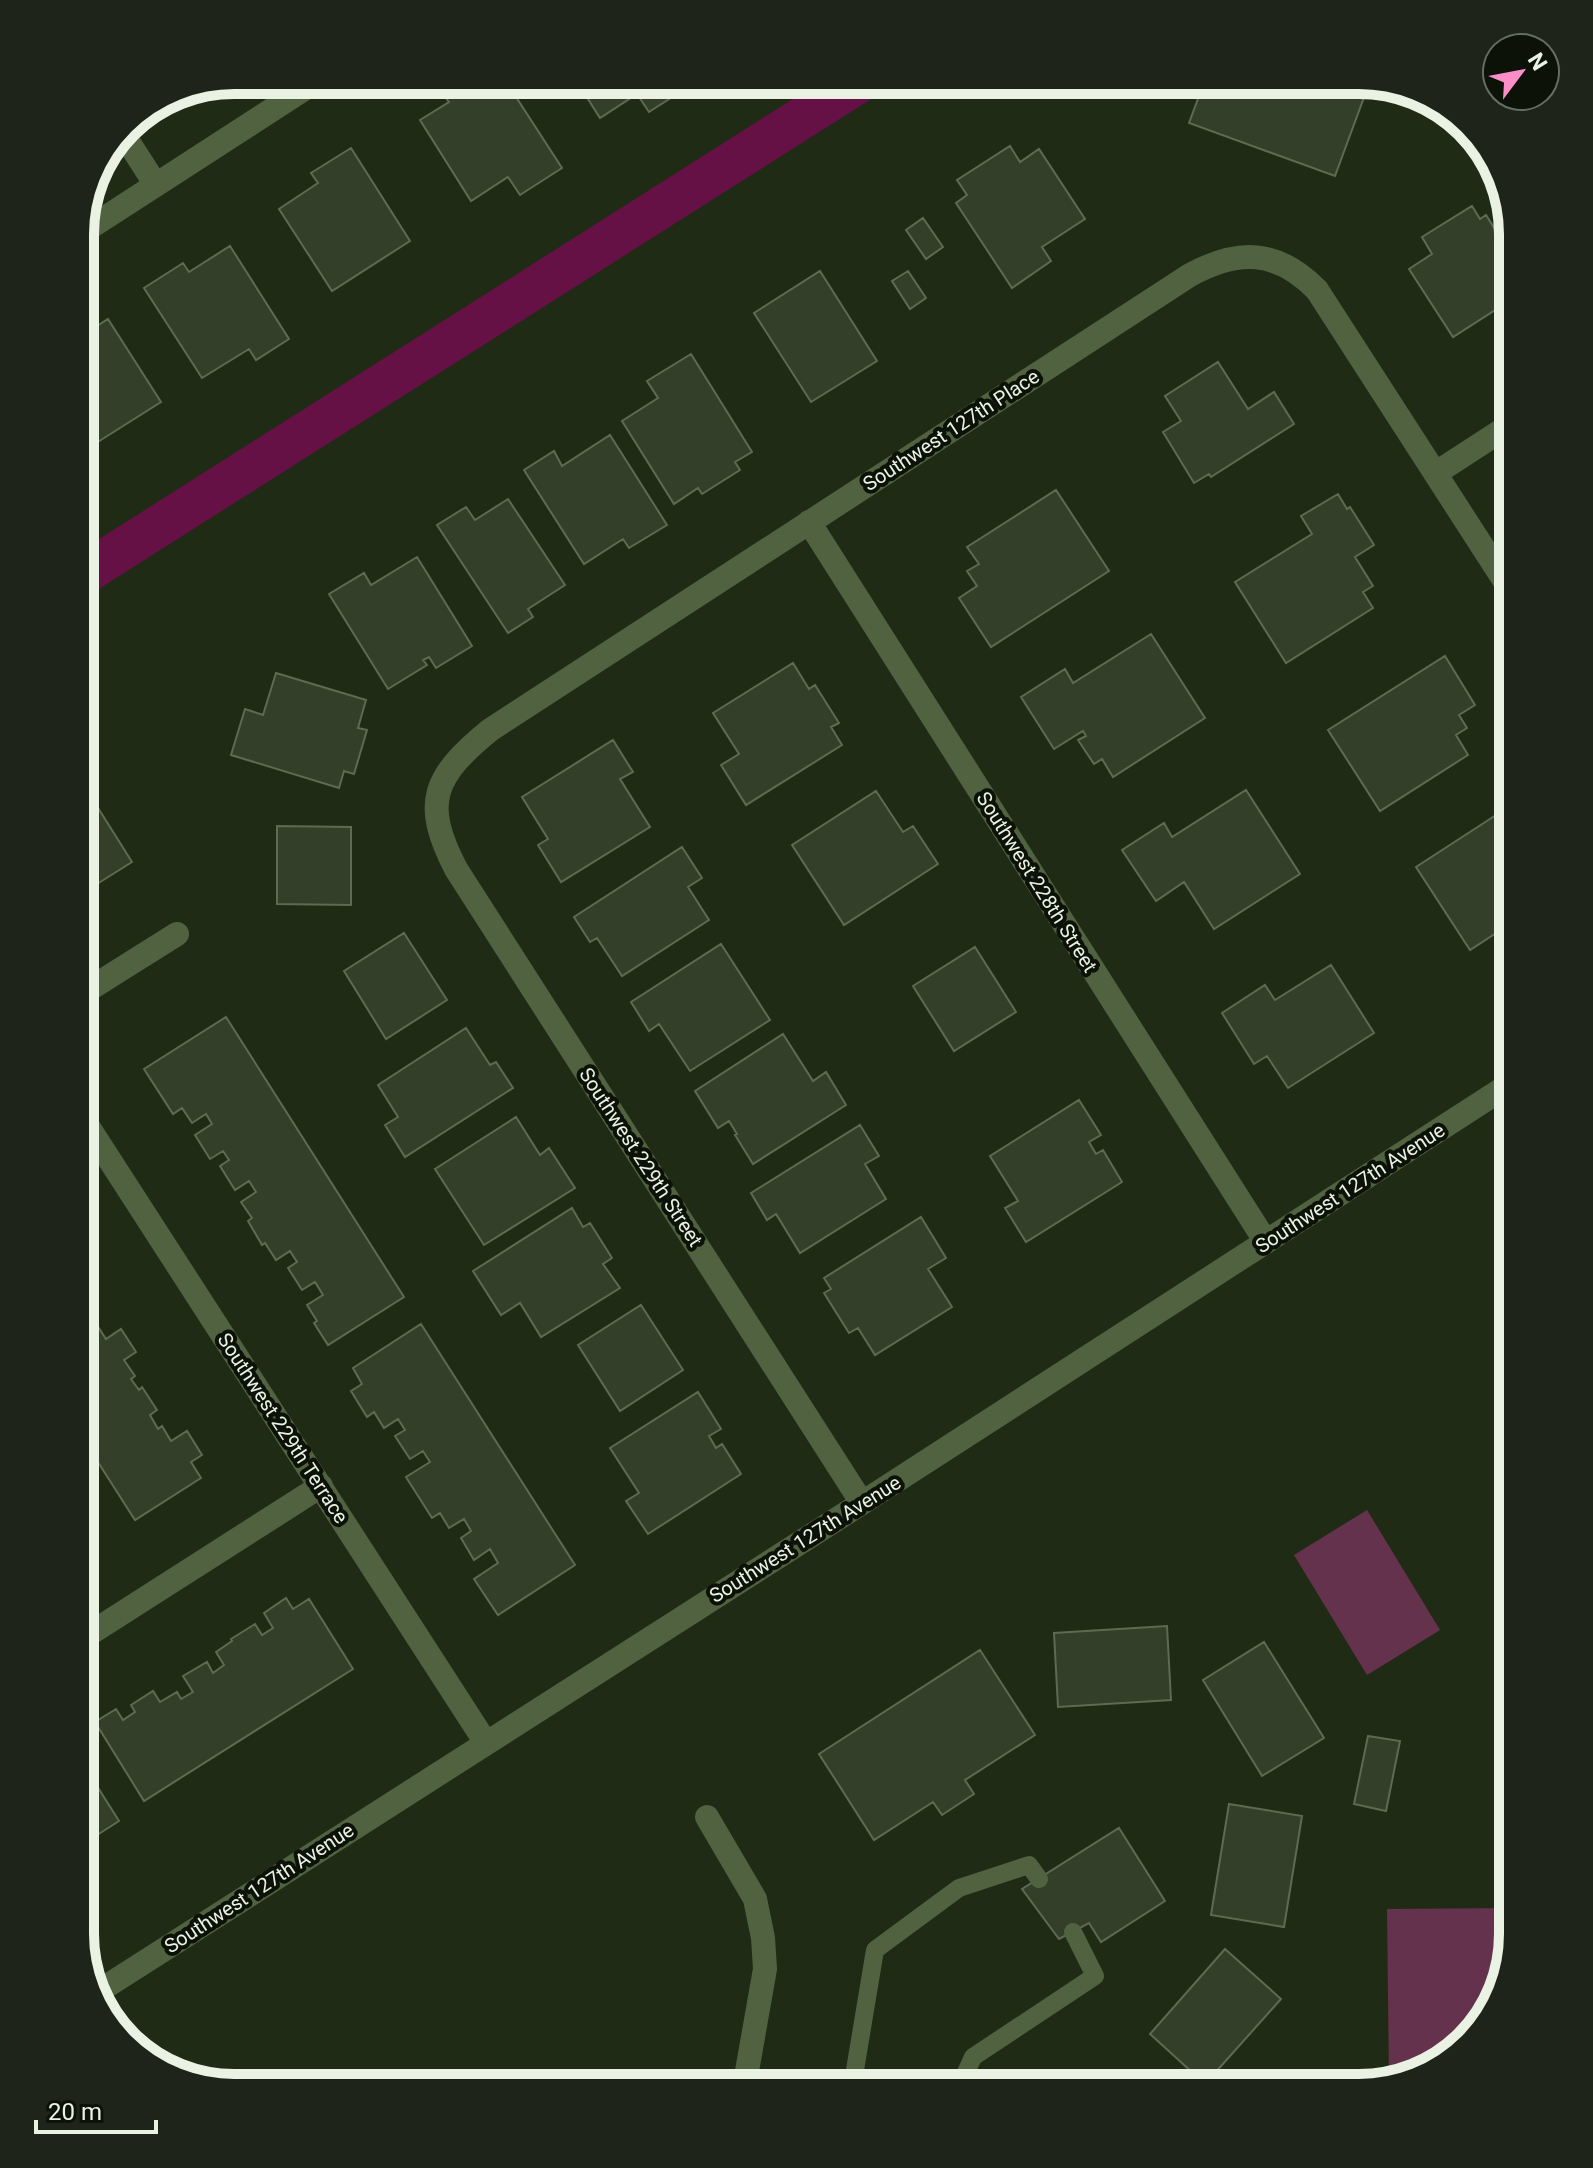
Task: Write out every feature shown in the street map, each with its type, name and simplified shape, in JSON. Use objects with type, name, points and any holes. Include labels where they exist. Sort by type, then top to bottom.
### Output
[{"type":"street","points":[[94,225],[296,94]]},
{"type":"street","points":[[129,142],[156,185]]},
{"type":"street","name":"Southwest 127th Place","points":[[436,805],[446,774],[464,752],[490,730],[1190,275],[1227,258],[1248,255],[1288,266],[1317,290],[1499,572]]},
{"type":"street","points":[[1436,473],[1499,432]]},
{"type":"street","name":"Southwest 228th Street","points":[[809,522],[1266,1242]]},
{"type":"street","name":"Southwest 229th Street","points":[[436,805],[445,848],[456,869],[862,1503]]},
{"type":"street","points":[[94,986],[177,934]]},
{"type":"street","name":"Southwest 127th Avenue","points":[[105,1987],[1499,1091]]},
{"type":"street","name":"Southwest 229th Terrace","points":[[94,1136],[486,1743]]},
{"type":"street","points":[[94,1631],[321,1486]]},
{"type":"street","points":[[707,1817],[755,1899],[763,1938],[765,1969],[746,2074]]},
{"type":"lane","points":[[854,2074],[875,1950],[959,1888],[1029,1865],[1039,1879]]},
{"type":"lane","points":[[965,2074],[973,2057],[1095,1976],[1073,1932]]},
{"type":"shaded area","points":[[1367,1510],[1440,1630],[1367,1675],[1294,1555]]},
{"type":"shaded area","points":[[1499,1908],[1498,1952],[1494,1970],[1470,2019],[1458,2033],[1429,2055],[1389,2070],[1387,1909]]},
{"type":"building","points":[[450,94],[514,94],[562,168],[520,195],[508,177],[471,201],[420,120],[449,102],[445,97]]},
{"type":"building","points":[[585,94],[637,94],[600,118]]},
{"type":"building","points":[[637,94],[677,94],[649,112]]},
{"type":"building","points":[[1200,94],[1365,94],[1335,176],[1189,123]]},
{"type":"building","points":[[1010,146],[1020,162],[1039,149],[1085,219],[1042,247],[1051,261],[1012,288],[956,203],[967,195],[957,180]]},
{"type":"building","points":[[351,148],[410,241],[332,291],[279,209],[318,183],[311,173]]},
{"type":"building","points":[[1472,206],[1480,219],[1486,215],[1499,236],[1499,308],[1453,337],[1409,269],[1432,254],[1422,237]]},
{"type":"building","points":[[923,218],[943,247],[926,259],[906,230]]},
{"type":"building","points":[[230,246],[289,339],[256,360],[249,349],[202,378],[144,288],[183,263],[189,272]]},
{"type":"building","points":[[820,271],[877,361],[811,402],[754,313]]},
{"type":"building","points":[[908,271],[926,298],[910,309],[892,281]]},
{"type":"building","points":[[108,319],[161,402],[94,444],[94,328]]},
{"type":"building","points":[[691,354],[752,452],[735,462],[740,470],[702,494],[698,488],[674,504],[622,421],[658,398],[647,381]]},
{"type":"building","points":[[1218,362],[1248,409],[1274,392],[1294,424],[1211,477],[1209,474],[1194,483],[1163,432],[1181,421],[1165,396]]},
{"type":"building","points":[[610,435],[667,525],[629,548],[623,539],[584,564],[524,470],[554,451],[562,466]]},
{"type":"building","points":[[1056,490],[1109,571],[991,647],[959,598],[977,586],[967,571],[979,564],[967,547]]},
{"type":"building","points":[[1338,494],[1374,545],[1355,557],[1373,586],[1363,592],[1373,608],[1286,663],[1235,582],[1312,534],[1301,516]]},
{"type":"building","points":[[508,499],[565,585],[528,609],[533,617],[508,633],[437,525],[466,507],[475,520]]},
{"type":"building","points":[[417,557],[472,646],[436,668],[429,657],[423,660],[427,665],[388,689],[329,594],[364,573],[371,585]]},
{"type":"building","points":[[1151,634],[1205,718],[1113,777],[1102,759],[1094,764],[1078,740],[1086,736],[1083,731],[1054,749],[1021,697],[1065,669],[1073,683]]},
{"type":"building","points":[[1445,656],[1475,705],[1459,715],[1467,728],[1456,735],[1468,755],[1380,811],[1328,730]]},
{"type":"building","points":[[793,663],[809,689],[815,685],[839,723],[831,727],[842,745],[746,805],[721,765],[739,754],[713,713]]},
{"type":"building","points":[[276,673],[366,700],[358,728],[367,730],[354,774],[344,771],[339,788],[231,755],[245,709],[263,715]]},
{"type":"building","points":[[613,740],[633,772],[620,779],[650,827],[561,882],[538,845],[548,839],[522,797]]},
{"type":"building","points":[[1246,790],[1300,874],[1214,929],[1184,882],[1156,901],[1122,850],[1164,823],[1172,837]]},
{"type":"building","points":[[876,791],[903,832],[913,826],[938,864],[844,925],[792,845]]},
{"type":"building","points":[[94,802],[132,862],[97,884],[94,879]]},
{"type":"building","points":[[1499,813],[1499,931],[1470,950],[1416,867]]},
{"type":"building","points":[[277,826],[351,827],[351,905],[277,904]]},
{"type":"building","points":[[682,847],[702,878],[688,887],[709,920],[622,976],[597,938],[590,942],[574,917]]},
{"type":"building","points":[[404,933],[447,1000],[386,1039],[344,971]]},
{"type":"building","points":[[721,944],[770,1020],[690,1071],[659,1024],[649,1031],[631,1002]]},
{"type":"building","points":[[975,947],[1016,1012],[954,1051],[913,986]]},
{"type":"building","points":[[1331,965],[1374,1033],[1288,1088],[1267,1056],[1254,1064],[1222,1013],[1265,985],[1275,1000]]},
{"type":"building","points":[[226,1017],[404,1297],[328,1345],[307,1305],[323,1295],[315,1282],[302,1290],[288,1268],[297,1262],[290,1251],[276,1260],[265,1243],[262,1245],[248,1221],[252,1218],[241,1202],[256,1192],[249,1181],[235,1190],[220,1166],[229,1160],[223,1151],[210,1159],[195,1135],[212,1124],[206,1114],[192,1123],[182,1108],[173,1114],[144,1069]]},
{"type":"building","points":[[466,1028],[490,1065],[496,1062],[513,1088],[405,1157],[385,1125],[398,1117],[378,1085]]},
{"type":"building","points":[[783,1034],[813,1081],[826,1072],[846,1105],[753,1164],[729,1121],[718,1128],[695,1091]]},
{"type":"building","points":[[1079,1100],[1101,1135],[1089,1142],[1096,1154],[1103,1150],[1122,1182],[1026,1242],[1005,1208],[1018,1201],[990,1156]]},
{"type":"building","points":[[516,1117],[540,1155],[549,1148],[575,1188],[484,1245],[435,1169]]},
{"type":"building","points":[[860,1125],[879,1156],[865,1164],[886,1199],[800,1253],[776,1214],[767,1220],[751,1193]]},
{"type":"building","points":[[572,1208],[583,1227],[590,1223],[612,1258],[603,1264],[620,1288],[541,1337],[520,1303],[501,1315],[473,1271]]},
{"type":"building","points":[[921,1217],[946,1258],[928,1269],[952,1307],[875,1355],[858,1328],[849,1333],[824,1293],[831,1289],[824,1278]]},
{"type":"building","points":[[641,1305],[683,1370],[620,1411],[578,1345]]},
{"type":"building","points":[[421,1324],[575,1565],[498,1615],[474,1579],[498,1563],[490,1549],[474,1560],[461,1538],[471,1531],[464,1519],[449,1528],[440,1513],[432,1518],[406,1477],[430,1462],[423,1451],[410,1459],[395,1436],[405,1430],[398,1419],[384,1428],[374,1412],[367,1417],[351,1391],[362,1384],[353,1368]]},
{"type":"building","points":[[97,1325],[106,1339],[121,1329],[136,1352],[124,1360],[135,1376],[131,1379],[139,1390],[142,1387],[157,1410],[150,1415],[158,1429],[162,1426],[171,1441],[187,1431],[202,1455],[191,1462],[201,1478],[135,1520],[94,1456],[94,1327]]},
{"type":"building","points":[[698,1392],[721,1429],[709,1436],[716,1448],[722,1444],[741,1474],[648,1534],[626,1501],[639,1493],[610,1448]]},
{"type":"building","points":[[286,1598],[293,1609],[309,1599],[353,1669],[144,1801],[95,1722],[116,1709],[123,1720],[135,1712],[131,1705],[153,1691],[160,1702],[177,1692],[181,1699],[193,1692],[183,1676],[207,1662],[213,1673],[224,1665],[216,1652],[255,1624],[262,1635],[273,1628],[264,1613]]},
{"type":"building","points":[[1167,1626],[1171,1700],[1058,1707],[1054,1633]]},
{"type":"building","points":[[1264,1642],[1324,1738],[1262,1776],[1203,1680]]},
{"type":"building","points":[[980,1650],[1035,1735],[965,1780],[974,1794],[942,1815],[933,1802],[874,1840],[819,1754]]},
{"type":"building","points":[[1368,1736],[1400,1741],[1386,1811],[1354,1804]]},
{"type":"building","points":[[94,1781],[119,1821],[94,1837]]},
{"type":"building","points":[[1229,1804],[1302,1816],[1284,1927],[1211,1915]]},
{"type":"building","points":[[1119,1828],[1165,1901],[1101,1942],[1089,1923],[1059,1939],[1022,1889]]},
{"type":"building","points":[[1225,1949],[1281,1999],[1214,2074],[1194,2074],[1150,2034]]},
{"type":"waterway","points":[[94,567],[840,94]]}]
